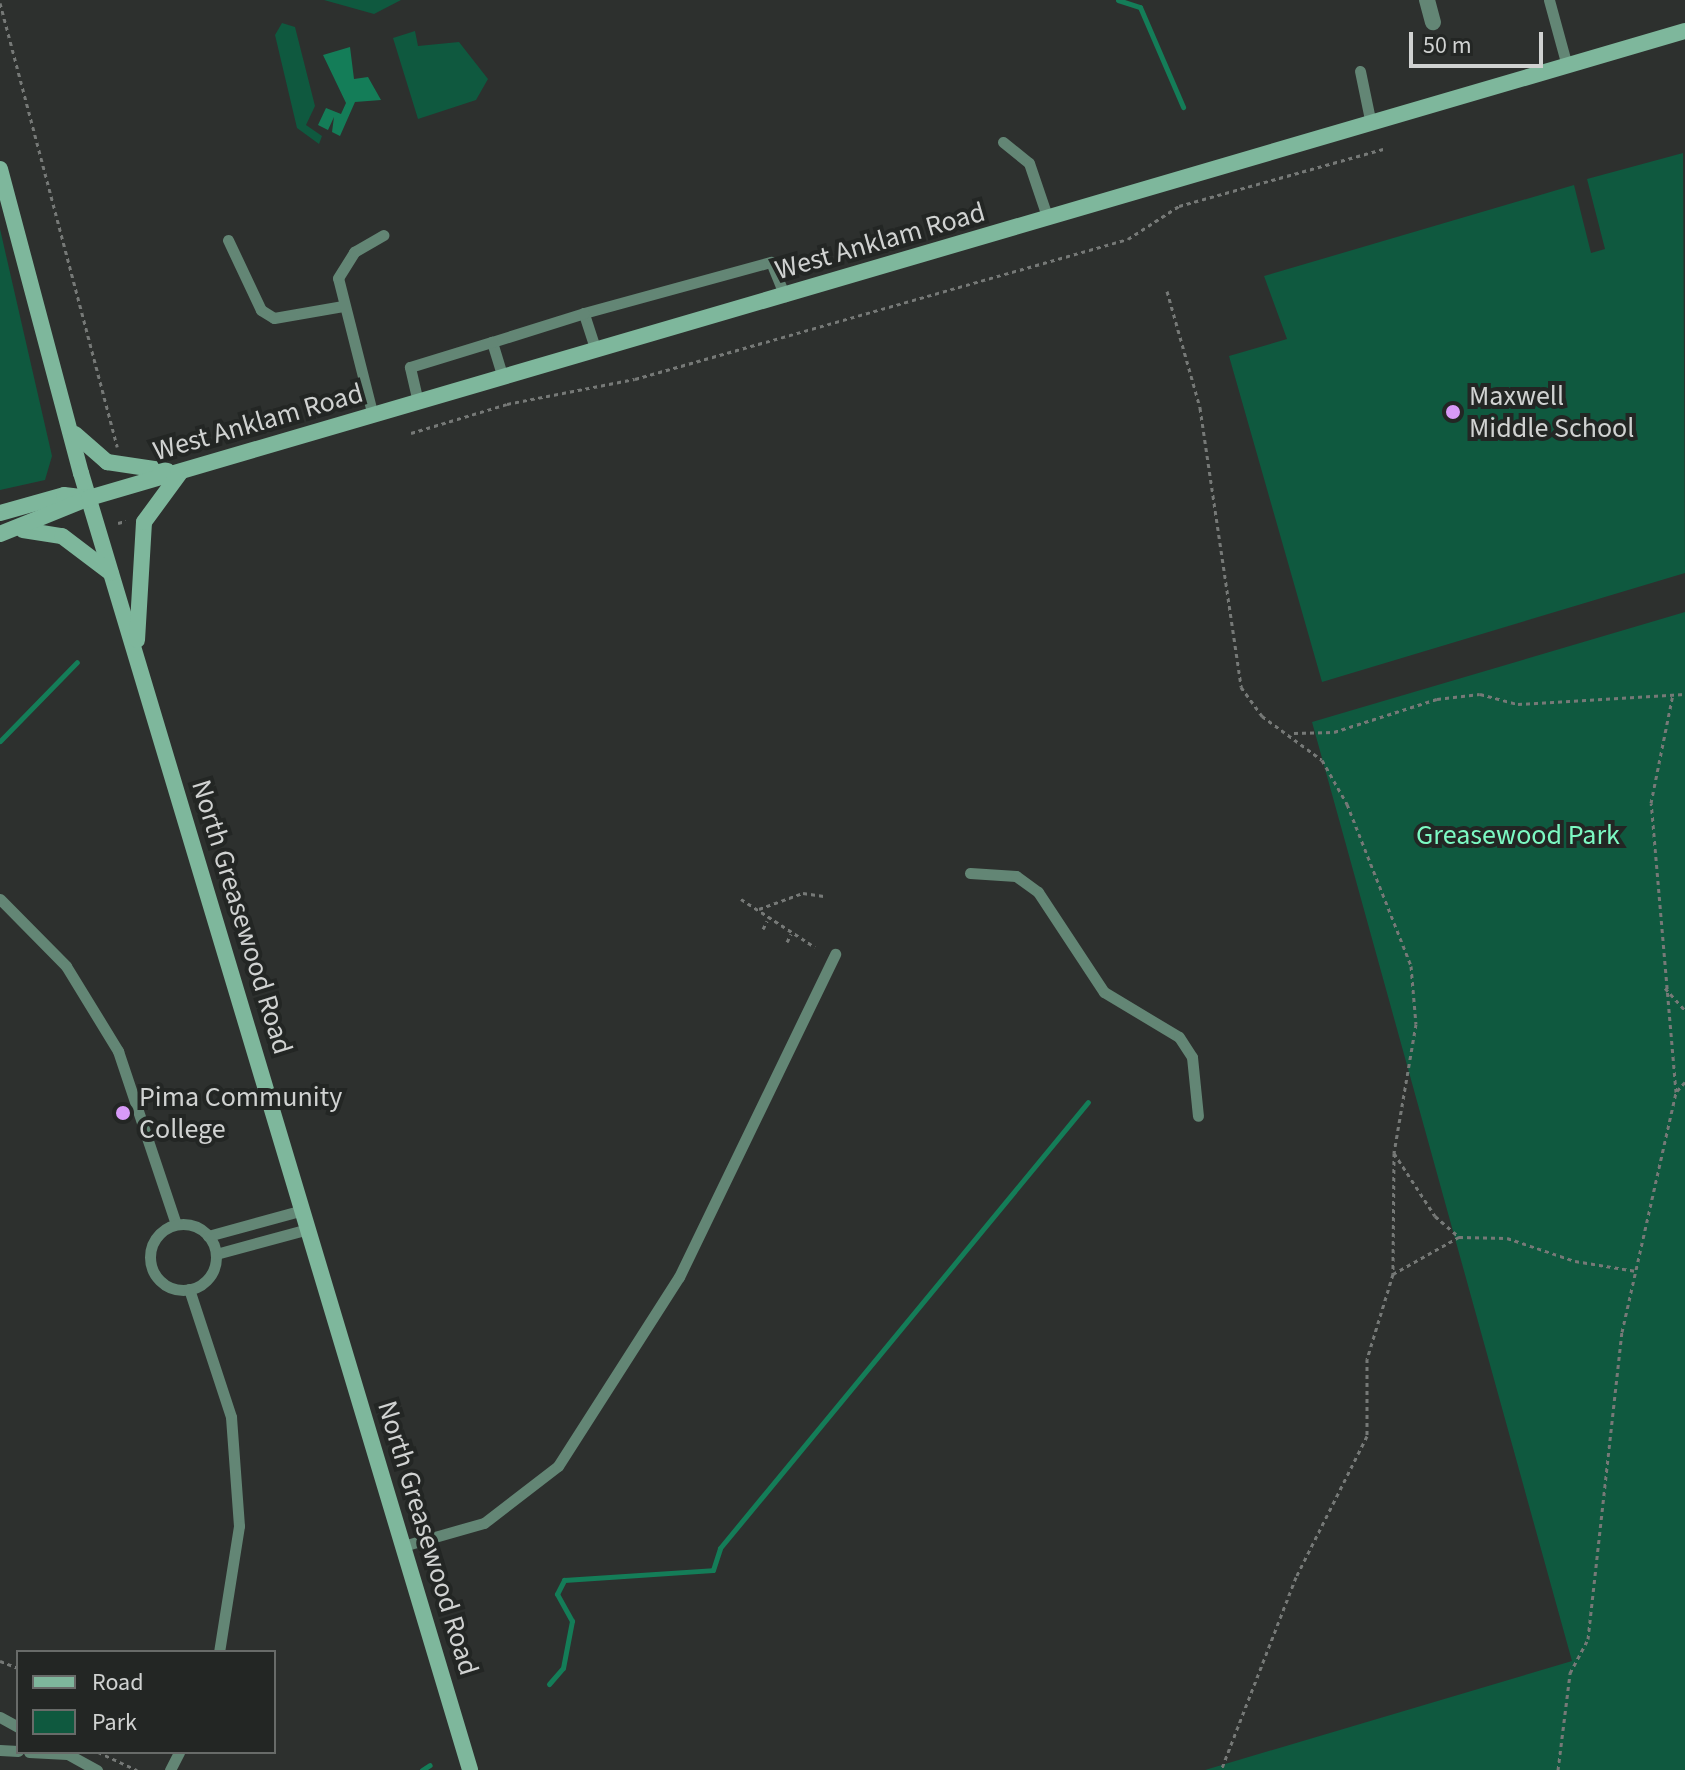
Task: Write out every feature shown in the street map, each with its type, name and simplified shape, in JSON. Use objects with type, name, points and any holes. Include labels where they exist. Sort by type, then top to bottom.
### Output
[{"type":"main road","name":"West Anklam Road","points":[[0,534],[19,529],[89,498],[1685,31]]},
{"type":"main road","name":"North Greasewood Road","points":[[0,169],[89,498],[470,1770]]},
{"type":"main road","points":[[68,424],[107,462],[181,472],[144,522],[136,655]]},
{"type":"main road","name":"West Anklam Road","points":[[0,513],[64,495],[89,498]]},
{"type":"main road","points":[[19,529],[62,536],[112,574]]},
{"type":"street","points":[[1427,0],[1433,22]]},
{"type":"lane","points":[[1549,0],[1567,66]]},
{"type":"lane","points":[[1360,71],[1371,124]]},
{"type":"lane","points":[[1003,142],[1029,163],[1048,219]]},
{"type":"lane","points":[[373,416],[338,278],[344,265],[367,240],[384,235]]},
{"type":"lane","points":[[228,240],[261,310],[274,318],[343,306]]},
{"type":"lane","points":[[418,402],[410,367],[584,313],[771,262],[785,296]]},
{"type":"lane","points":[[584,313],[596,351]]},
{"type":"lane","points":[[492,342],[503,378]]},
{"type":"lane","points":[[970,873],[1016,876],[1038,892],[1104,992],[1179,1037],[1192,1057],[1198,1116]]},
{"type":"lane","points":[[0,899],[66,966],[118,1051],[176,1224]]},
{"type":"lane","points":[[403,1546],[484,1523],[558,1466],[679,1277],[835,954]]},
{"type":"lane","points":[[176,1224],[208,1236],[303,1210]]},
{"type":"lane","points":[[176,1224],[152,1243],[150,1263],[168,1287],[189,1289],[212,1273],[216,1254],[208,1236]]},
{"type":"lane","points":[[216,1254],[308,1229]]},
{"type":"lane","points":[[189,1289],[232,1432],[239,1526],[219,1650]]},
{"type":"lane","points":[[67,1754],[97,1770]]},
{"type":"path","points":[[0,3],[117,451]]},
{"type":"path","points":[[411,433],[635,379],[1128,239],[1179,206],[1383,149]]},
{"type":"path","points":[[1167,291],[1200,408],[1241,687],[1262,716],[1294,733],[1322,760],[1347,804],[1411,966],[1416,1024],[1394,1153],[1393,1274],[1367,1359],[1367,1436],[1296,1577],[1221,1770]]},
{"type":"path","points":[[121,515],[124,522]]},
{"type":"path","points":[[1558,1770],[1570,1673],[1588,1639],[1622,1332],[1637,1271],[1648,1193],[1676,1092],[1651,803],[1673,694]]},
{"type":"path","points":[[1294,733],[1334,732],[1466,696],[1518,704],[1685,694]]},
{"type":"path","points":[[759,909],[803,893],[824,896]]},
{"type":"path","points":[[741,899],[759,909],[767,921],[815,947]]},
{"type":"path","points":[[763,929],[767,921]]},
{"type":"path","points":[[787,942],[791,934]]},
{"type":"path","points":[[1665,988],[1685,1010]]},
{"type":"path","points":[[1676,1092],[1685,1082]]},
{"type":"path","points":[[1394,1153],[1435,1216],[1459,1237]]},
{"type":"path","points":[[1393,1274],[1459,1237],[1507,1238],[1575,1261],[1637,1271]]},
{"type":"path","points":[[102,1754],[137,1770]]},
{"type":"green space","points":[[324,0],[401,0],[374,14]]},
{"type":"green space","points":[[282,23],[295,27],[315,106],[306,125],[322,136],[319,144],[297,128],[275,35]]},
{"type":"green space","points":[[415,31],[418,46],[459,42],[488,79],[476,100],[418,119],[393,38]]},
{"type":"green space","name":"Maxwell Middle School","points":[[1683,153],[1685,573],[1322,682],[1229,356],[1287,339],[1264,276],[1574,185],[1591,253],[1605,249],[1587,179]]},
{"type":"green space","points":[[0,229],[52,456],[45,480],[0,490]]},
{"type":"green space","name":"Greasewood Park","points":[[1685,612],[1685,1770],[1205,1770],[1572,1661],[1312,722]]},
{"type":"shaded area","points":[[350,47],[354,79],[368,77],[381,100],[355,102],[340,136],[332,132],[334,117],[328,130],[318,125],[326,108],[341,114],[346,103],[323,55]]},
{"type":"waterway","points":[[1118,0],[1140,7],[1183,107]]},
{"type":"waterway","points":[[0,741],[77,662]]},
{"type":"waterway","points":[[549,1684],[563,1668],[572,1621],[557,1594],[564,1580],[713,1570],[720,1548],[1088,1102]]},
{"type":"waterway","points":[[422,1770],[430,1765]]},
{"type":"place","name":"Maxwell Middle School","points":[[1453,412]]},
{"type":"place","name":"Pima Community College","points":[[123,1113]]}]
